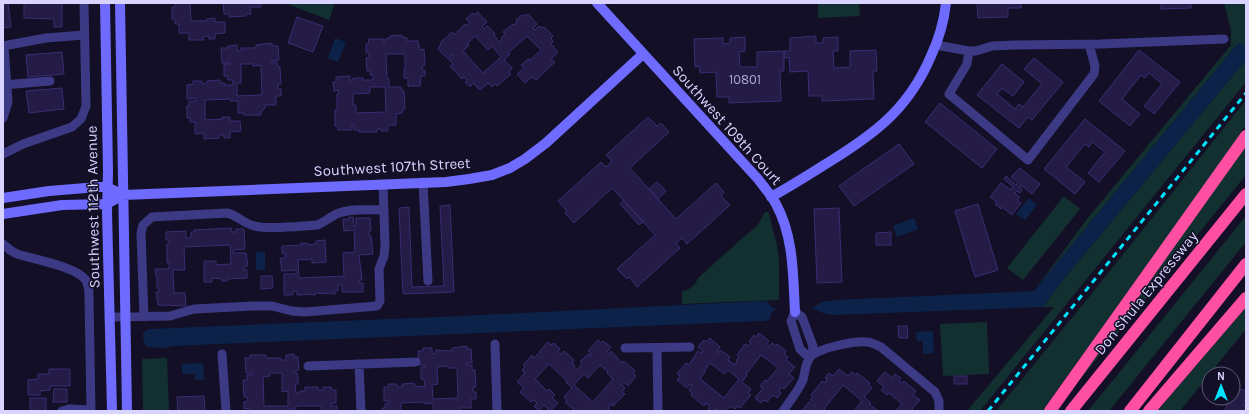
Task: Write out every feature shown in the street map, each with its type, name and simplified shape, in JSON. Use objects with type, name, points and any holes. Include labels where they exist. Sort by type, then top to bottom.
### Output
[{"type":"highway","points":[[1050,411],[1244,139]]},
{"type":"highway","name":"Don Shula Expressway","points":[[1071,411],[1246,194]]},
{"type":"highway","points":[[1130,411],[1246,264]]},
{"type":"highway","points":[[1149,411],[1246,298]]},
{"type":"street","name":"Southwest 112th Avenue","points":[[3,154],[23,144],[68,129],[81,119],[86,106],[84,3]]},
{"type":"street","name":"Southwest 112th Avenue","points":[[105,3],[107,204],[112,411]]},
{"type":"street","name":"Southwest 112th Avenue","points":[[120,3],[128,411]]},
{"type":"street","name":"Southwest 109th Court","points":[[597,3],[758,179],[771,197],[780,212],[788,234],[792,259],[795,312],[791,321],[800,350],[805,354],[812,355]]},
{"type":"street","points":[[771,197],[802,180],[853,147],[888,120],[918,83],[936,45],[945,14],[946,3]]},
{"type":"street","points":[[3,118],[8,105],[5,85],[4,46],[46,38],[84,35]]},
{"type":"street","points":[[936,45],[976,51],[992,46],[1224,39]]},
{"type":"street","points":[[105,44],[120,44]]},
{"type":"street","points":[[969,51],[967,64],[949,94],[1028,160],[1094,74],[1095,66],[1089,44]]},
{"type":"street","name":"Southwest 107th Street","points":[[3,198],[68,189],[107,188],[123,195],[446,182],[481,177],[505,170],[522,161],[546,143],[643,54]]},
{"type":"street","points":[[5,85],[50,81]]},
{"type":"street","points":[[423,182],[428,281]]},
{"type":"street","points":[[109,318],[172,316],[194,309],[237,307],[272,306],[292,311],[305,312],[375,307],[380,301],[379,269],[385,253],[383,184]]},
{"type":"street","name":"Southwest 107th Street","points":[[3,214],[62,205],[107,204],[123,195]]},
{"type":"street","points":[[144,317],[141,233],[143,225],[152,217],[227,213],[232,214],[251,225],[264,228],[317,225],[321,224],[332,216],[343,212],[384,210]]},
{"type":"street","name":"Southwest 112th Avenue","points":[[3,244],[17,254],[78,273],[86,280],[89,297],[91,410]]},
{"type":"street","points":[[783,411],[799,388],[814,346],[802,317],[795,312]]},
{"type":"street","points":[[812,355],[823,349],[862,342],[874,344],[898,360],[935,392],[939,401],[939,411]]},
{"type":"street","points":[[496,344],[497,411]]},
{"type":"street","points":[[625,348],[690,347]]},
{"type":"street","points":[[656,348],[658,411]]},
{"type":"street","points":[[222,354],[226,411]]},
{"type":"street","points":[[308,366],[416,362]]},
{"type":"street","points":[[359,364],[361,411]]},
{"type":"street","points":[[62,411],[69,409],[91,410]]},
{"type":"green space","points":[[285,3],[335,3],[329,20]]},
{"type":"green space","points":[[818,3],[859,3],[860,16],[818,18]]},
{"type":"green space","points":[[1224,3],[1246,3],[1246,48],[1240,43],[1234,48],[1034,291],[1087,219],[1231,45],[1231,30]]},
{"type":"green space","points":[[1246,60],[1246,82],[980,411],[967,411],[1054,307],[1043,307],[1058,286]]},
{"type":"green space","points":[[1246,100],[1246,128],[1244,127],[1235,143],[1042,411],[996,411],[1105,277]]},
{"type":"green space","points":[[1244,148],[1246,148],[1246,175],[1079,381],[1077,380]]},
{"type":"green space","points":[[1064,196],[1080,209],[1023,280],[1007,268]]},
{"type":"green space","points":[[765,212],[768,212],[769,214],[777,245],[779,261],[779,300],[682,304],[682,291],[692,287],[698,278],[757,226]]},
{"type":"green space","points":[[1246,216],[1246,242],[1109,411],[1088,411]]},
{"type":"green space","points":[[1246,307],[1246,329],[1216,366],[1201,366],[1201,385],[1180,411],[1157,411]]},
{"type":"green space","points":[[987,322],[989,374],[943,376],[940,324]]},
{"type":"green space","points":[[167,358],[169,410],[143,411],[142,359]]},
{"type":"water","points":[[335,38],[346,42],[338,62],[328,58]]},
{"type":"water","points":[[1240,43],[1246,48],[1246,60],[1058,286],[1043,307],[834,315],[825,314],[812,308],[822,302],[835,300],[1034,291],[1234,48]]},
{"type":"water","points":[[1029,198],[1037,205],[1025,220],[1016,214]]},
{"type":"water","points":[[914,218],[918,229],[897,237],[893,226]]},
{"type":"water","points":[[256,252],[265,252],[265,270],[256,270]]},
{"type":"water","points":[[761,301],[768,302],[770,306],[776,309],[772,312],[770,319],[765,321],[173,346],[166,348],[147,347],[143,337],[143,333],[148,329],[461,316]]},
{"type":"water","points":[[933,331],[934,353],[923,354],[923,341],[917,341],[916,332]]},
{"type":"water","points":[[203,363],[204,380],[195,380],[195,374],[182,374],[182,364]]},
{"type":"building","points":[[3,3],[8,3],[11,27],[3,28]]},
{"type":"building","points":[[24,3],[62,3],[62,27],[54,27],[54,19],[24,18]]},
{"type":"building","points":[[175,3],[190,3],[191,21],[207,21],[207,19],[215,18],[215,22],[225,22],[225,33],[215,34],[215,39],[209,39],[209,36],[203,37],[204,40],[189,40],[189,33],[179,33],[179,24],[175,24],[175,19],[172,19],[172,7],[175,7]]},
{"type":"building","points":[[223,3],[261,3],[261,7],[250,7],[251,14],[246,14],[246,16],[229,17],[229,14],[224,14]]},
{"type":"building","points":[[977,3],[1021,3],[1021,8],[1008,8],[1008,17],[978,18]]},
{"type":"building","points":[[1161,3],[1191,3],[1191,8],[1161,9]]},
{"type":"building","points":[[478,12],[487,22],[482,27],[484,29],[487,26],[489,27],[499,42],[505,34],[503,32],[513,24],[514,25],[517,22],[516,20],[522,15],[524,16],[528,14],[537,24],[533,28],[535,30],[539,26],[542,28],[544,27],[553,36],[551,38],[553,42],[551,44],[558,52],[551,59],[555,62],[536,80],[532,77],[525,83],[517,74],[524,68],[521,65],[528,59],[530,60],[541,50],[527,36],[508,53],[510,54],[504,60],[512,68],[509,72],[511,74],[497,86],[495,84],[492,87],[488,83],[480,90],[473,83],[470,87],[465,82],[467,80],[464,77],[462,79],[450,66],[453,64],[449,60],[454,56],[453,54],[448,59],[438,49],[441,44],[440,43],[452,32],[454,35],[465,24],[467,26],[470,23],[466,19],[473,13],[475,15]],"holes":[[[475,36],[488,50],[492,46],[501,57],[483,73],[463,51],[469,45],[467,44]]]},
{"type":"building","points":[[297,17],[323,26],[313,52],[288,43]]},
{"type":"building","points":[[402,35],[402,37],[407,38],[407,41],[418,41],[420,50],[424,49],[425,65],[423,65],[422,70],[425,70],[425,76],[421,76],[420,86],[408,86],[408,78],[404,78],[405,54],[386,54],[387,79],[389,79],[389,87],[401,87],[402,91],[404,91],[405,109],[403,109],[402,113],[396,114],[396,125],[388,125],[388,131],[381,131],[381,129],[377,129],[377,132],[359,132],[359,130],[354,130],[354,124],[352,124],[352,130],[338,130],[338,126],[335,126],[335,110],[337,110],[337,94],[339,94],[338,90],[334,91],[333,82],[336,82],[336,77],[350,76],[350,82],[352,82],[352,79],[355,78],[373,80],[373,75],[370,75],[370,71],[367,71],[366,58],[369,57],[369,53],[366,53],[366,44],[368,44],[369,39],[383,39],[383,44],[385,44],[385,39],[390,38],[390,36]],"holes":[[[370,87],[385,87],[386,112],[356,113],[356,105],[353,105],[353,94],[370,93]]]},
{"type":"building","points":[[816,36],[816,43],[823,43],[823,38],[838,37],[838,51],[833,51],[834,68],[850,67],[850,51],[876,50],[877,71],[873,71],[874,99],[822,101],[822,96],[809,96],[808,71],[790,72],[789,57],[784,58],[784,51],[790,51],[790,38]]},
{"type":"building","points":[[745,37],[745,51],[739,52],[740,67],[757,67],[757,52],[784,51],[784,71],[780,71],[781,101],[729,103],[729,97],[717,97],[716,72],[700,73],[699,66],[695,67],[694,39],[723,38],[723,44],[730,43],[730,38]]},
{"type":"building","points":[[272,43],[272,46],[278,46],[279,60],[271,61],[277,62],[278,67],[280,67],[281,84],[278,84],[278,89],[281,89],[281,96],[276,96],[276,105],[265,105],[261,115],[244,115],[244,113],[238,113],[238,101],[230,101],[230,99],[205,100],[205,120],[230,117],[230,121],[240,121],[241,131],[230,132],[230,138],[224,138],[224,135],[219,135],[219,138],[204,139],[204,133],[195,134],[195,122],[190,122],[190,118],[187,118],[187,106],[189,106],[189,101],[196,101],[196,98],[187,99],[187,85],[193,84],[193,81],[202,81],[202,84],[204,84],[207,83],[207,81],[220,80],[220,83],[225,83],[225,85],[233,85],[233,80],[228,80],[227,76],[224,76],[224,64],[230,63],[222,63],[221,48],[228,48],[228,46],[237,45],[237,51],[241,51],[241,48],[254,48],[256,45]],"holes":[[[241,64],[253,64],[253,66],[261,65],[262,95],[237,96],[237,83],[241,83]]]},
{"type":"building","points":[[1139,50],[1180,82],[1154,114],[1144,106],[1162,84],[1149,73],[1145,78],[1141,75],[1122,99],[1140,114],[1130,126],[1099,101]]},
{"type":"building","points":[[62,52],[64,74],[28,77],[26,55]]},
{"type":"building","points":[[1034,58],[1063,82],[1032,120],[1028,117],[1019,128],[977,95],[1002,64],[1024,82],[1013,96],[1002,88],[997,94],[1015,109],[1019,104],[1023,107],[1042,84],[1024,69]]},
{"type":"building","points":[[62,88],[64,109],[29,113],[26,91]]},
{"type":"building","points":[[940,103],[997,149],[982,168],[925,122]]},
{"type":"building","points":[[648,117],[657,126],[661,123],[669,132],[630,168],[676,219],[716,183],[724,192],[721,196],[730,205],[687,244],[682,238],[676,243],[680,248],[637,287],[629,277],[627,279],[617,269],[655,235],[624,201],[612,188],[574,223],[565,213],[567,211],[558,201],[601,162],[606,167],[612,161],[606,155]]},
{"type":"building","points":[[1085,119],[1125,151],[1099,182],[1088,173],[1105,152],[1092,142],[1089,147],[1085,144],[1066,167],[1085,182],[1075,194],[1044,169]]},
{"type":"building","points":[[899,144],[914,164],[854,206],[839,186]]},
{"type":"building","points":[[1020,168],[1040,184],[1032,194],[1021,185],[1020,187],[1022,190],[1020,193],[1017,191],[1015,193],[1020,197],[1017,200],[1021,203],[1012,215],[1002,207],[1001,209],[995,204],[997,202],[990,197],[1001,183],[1011,190],[1013,187],[1004,179],[1006,176],[1016,185],[1018,183],[1011,177]]},
{"type":"building","points":[[657,182],[666,191],[658,199],[649,189]]},
{"type":"building","points":[[624,201],[643,222],[639,225],[620,204]]},
{"type":"building","points":[[978,204],[998,270],[975,277],[955,211]]},
{"type":"building","points":[[450,205],[454,292],[403,294],[399,208],[409,207],[412,287],[444,286],[440,206]]},
{"type":"building","points":[[839,208],[842,282],[817,283],[814,209]]},
{"type":"building","points":[[349,217],[353,217],[354,226],[356,226],[356,218],[370,218],[371,231],[369,231],[369,236],[371,236],[373,254],[359,255],[362,280],[359,280],[359,283],[363,283],[363,292],[342,292],[342,285],[338,285],[338,291],[335,291],[335,294],[315,293],[315,295],[297,295],[297,291],[293,292],[293,295],[284,295],[284,274],[296,274],[296,270],[282,271],[280,258],[285,258],[285,253],[282,253],[282,246],[302,245],[301,243],[307,243],[307,245],[316,244],[316,241],[325,240],[326,262],[312,263],[312,259],[298,260],[299,278],[344,276],[343,253],[355,252],[354,230],[344,231],[343,219],[349,219]]},
{"type":"building","points":[[231,228],[232,232],[236,232],[236,229],[244,229],[245,249],[233,250],[233,253],[246,253],[248,266],[244,266],[244,270],[247,270],[247,278],[227,279],[227,281],[222,281],[222,279],[212,278],[212,282],[204,282],[204,261],[216,261],[216,265],[231,264],[230,245],[184,247],[185,270],[173,270],[174,293],[185,293],[186,306],[158,305],[156,292],[159,292],[159,288],[157,288],[157,276],[155,269],[169,269],[169,262],[167,263],[167,244],[169,244],[169,240],[166,240],[166,232],[186,231],[186,238],[191,238],[191,232],[194,232],[194,230]]},
{"type":"building","points":[[891,232],[891,245],[876,245],[876,233]]},
{"type":"building","points":[[261,276],[272,276],[273,288],[261,289]]},
{"type":"building","points":[[898,326],[907,326],[908,338],[899,338]]},
{"type":"building","points":[[759,333],[769,341],[766,345],[768,347],[772,343],[776,346],[777,344],[786,351],[784,354],[788,357],[786,360],[795,367],[789,374],[794,378],[784,389],[781,387],[779,391],[781,393],[777,398],[773,395],[767,402],[764,400],[761,403],[755,398],[763,388],[760,386],[765,380],[767,381],[778,368],[761,355],[746,374],[747,375],[742,382],[751,389],[748,393],[751,395],[740,408],[737,406],[735,409],[730,406],[726,411],[719,411],[716,409],[714,411],[710,411],[708,409],[710,407],[706,403],[704,406],[691,395],[692,393],[689,390],[692,385],[690,384],[687,388],[677,380],[680,376],[677,374],[686,363],[689,365],[698,351],[701,353],[703,351],[698,347],[704,340],[706,342],[710,338],[720,347],[717,351],[718,353],[720,350],[725,353],[730,357],[728,360],[735,365],[736,360],[739,357],[737,355],[745,344],[748,346],[751,343],[749,341],[754,335],[756,337]],"holes":[[[710,363],[724,374],[728,370],[739,379],[724,398],[700,379]]]},
{"type":"building","points":[[598,340],[601,343],[603,341],[611,347],[607,352],[609,354],[611,351],[622,363],[624,361],[635,371],[633,373],[636,376],[628,386],[624,382],[621,384],[625,388],[622,392],[625,394],[613,406],[611,404],[608,408],[610,410],[609,411],[575,411],[565,402],[567,400],[564,397],[572,388],[566,382],[567,381],[549,364],[535,379],[547,391],[549,389],[555,395],[552,398],[558,403],[550,411],[544,405],[539,411],[534,406],[537,403],[534,400],[531,402],[520,392],[524,388],[517,382],[525,373],[522,370],[525,367],[523,365],[532,355],[534,358],[538,354],[541,358],[543,356],[539,352],[548,342],[551,345],[554,343],[560,349],[558,351],[561,354],[564,351],[574,360],[572,363],[577,370],[582,364],[580,362],[585,357],[589,354],[591,356],[592,354],[588,351]],"holes":[[[600,365],[608,372],[607,373],[613,379],[593,402],[574,385],[584,374],[588,378]]]},
{"type":"building","points":[[467,346],[467,349],[471,349],[472,363],[466,363],[466,365],[472,365],[472,370],[475,370],[476,387],[473,387],[473,392],[476,392],[476,399],[471,399],[471,408],[460,408],[460,411],[433,411],[433,403],[425,404],[425,402],[401,403],[401,411],[382,411],[382,408],[385,408],[385,404],[390,403],[390,401],[384,401],[384,387],[388,387],[388,384],[397,384],[397,387],[402,387],[402,384],[414,383],[415,386],[425,387],[424,379],[421,379],[421,367],[425,367],[425,365],[419,365],[418,351],[423,351],[423,348],[432,348],[432,354],[436,353],[436,350],[452,351],[452,348]],"holes":[[[448,366],[448,368],[457,368],[458,398],[433,399],[432,385],[438,384],[437,367]]]},
{"type":"building","points":[[294,354],[294,357],[298,357],[299,370],[293,371],[294,373],[297,373],[298,377],[298,384],[295,384],[296,393],[305,391],[305,387],[318,387],[318,390],[323,390],[323,387],[331,387],[332,390],[336,390],[336,403],[331,403],[331,406],[337,406],[337,411],[322,411],[321,406],[296,406],[296,409],[288,409],[288,411],[250,411],[250,408],[244,409],[244,402],[248,401],[247,397],[244,397],[243,380],[247,380],[247,375],[252,375],[252,373],[246,373],[245,358],[250,358],[250,355],[266,355],[266,358],[281,358],[281,360],[286,360],[286,355]],"holes":[[[270,373],[282,373],[282,392],[288,391],[288,406],[264,406],[263,377],[270,376]]]},
{"type":"building","points":[[49,369],[70,369],[70,386],[50,386],[50,390],[40,391],[40,395],[28,395],[28,380],[38,379],[38,374],[49,374]]},
{"type":"building","points":[[839,369],[848,376],[852,372],[856,375],[857,373],[870,383],[868,385],[872,388],[864,397],[871,403],[869,404],[878,411],[854,411],[862,401],[843,385],[824,409],[827,411],[802,411],[809,402],[814,406],[815,404],[810,400],[813,397],[811,395],[822,381],[825,383],[827,380],[825,378],[829,373],[833,376]]},
{"type":"building","points":[[885,372],[892,378],[895,374],[901,378],[899,381],[902,383],[904,381],[916,391],[913,395],[920,400],[912,409],[914,411],[896,411],[902,404],[889,393],[887,395],[881,390],[884,387],[877,381]]},
{"type":"building","points":[[954,376],[967,376],[967,384],[954,384]]},
{"type":"building","points":[[54,389],[67,389],[67,402],[53,402]]},
{"type":"building","points":[[1241,389],[1246,391],[1246,399],[1243,405],[1246,406],[1246,411],[1225,411],[1227,406],[1241,406]]},
{"type":"building","points":[[204,396],[205,411],[178,411],[177,397]]},
{"type":"building","points":[[30,398],[46,398],[46,411],[30,411]]},
{"type":"railway","points":[[988,411],[1246,93]]}]
